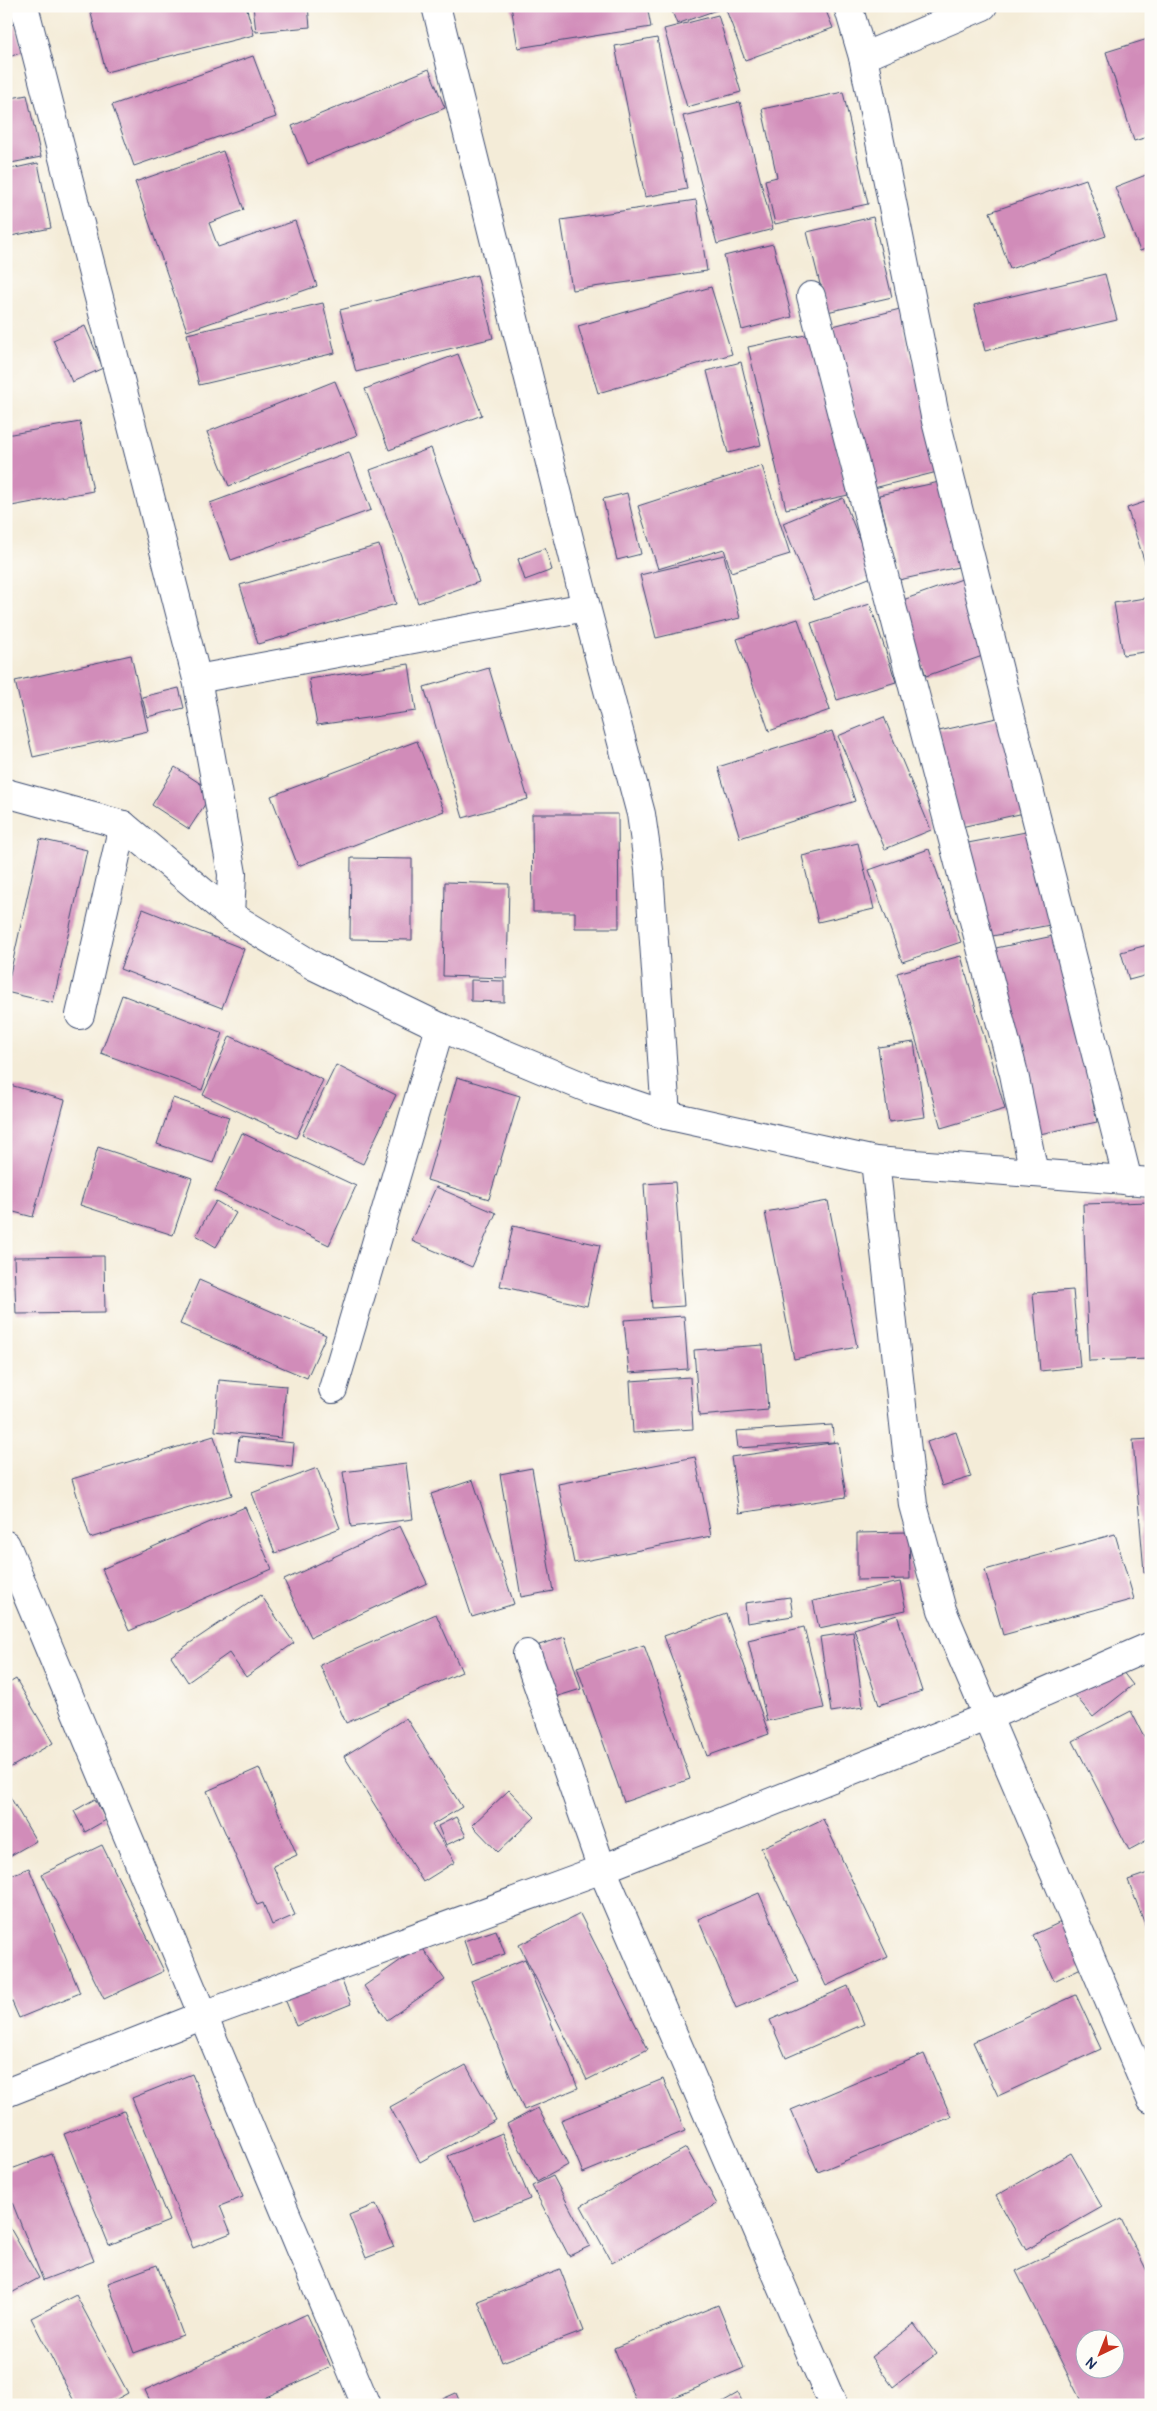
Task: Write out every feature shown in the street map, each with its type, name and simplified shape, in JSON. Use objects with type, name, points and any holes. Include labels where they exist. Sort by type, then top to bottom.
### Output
[{"type":"street","points":[[24,6],[197,678],[232,874],[230,915]]},
{"type":"street","points":[[436,6],[586,607],[641,814],[649,870],[666,1115]]},
{"type":"street","points":[[6,793],[123,825],[230,915],[314,966],[440,1027],[594,1090],[666,1115],[875,1161],[1140,1182],[936,421],[863,57],[848,6]]},
{"type":"street","points":[[863,57],[983,6]]},
{"type":"street","points":[[811,296],[1014,1074],[1034,1173]]},
{"type":"street","points":[[197,678],[586,607]]},
{"type":"street","points":[[80,1014],[123,825]]},
{"type":"street","points":[[333,1389],[440,1027]]},
{"type":"street","points":[[875,1161],[913,1505],[942,1610],[989,1716],[1151,2099]]},
{"type":"street","points":[[6,1545],[366,2405]]},
{"type":"street","points":[[6,2093],[204,2015],[602,1869],[989,1716],[1151,1646]]},
{"type":"street","points":[[528,1654],[602,1869],[833,2405]]},
{"type":"building","points":[[89,6],[246,6],[254,35],[106,72]]},
{"type":"building","points":[[253,6],[308,6],[310,27],[256,32]]},
{"type":"building","points":[[511,6],[647,6],[651,27],[518,48]]},
{"type":"building","points":[[670,6],[824,6],[833,28],[745,60],[725,7],[677,24]]},
{"type":"building","points":[[718,15],[741,92],[687,107],[664,29]]},
{"type":"building","points":[[14,24],[23,52],[6,58],[6,27]]},
{"type":"building","points":[[657,38],[687,189],[645,197],[615,46]]},
{"type":"building","points":[[1151,38],[1151,136],[1134,141],[1106,52]]},
{"type":"building","points":[[253,56],[276,117],[134,166],[112,105]]},
{"type":"building","points":[[429,69],[445,108],[308,164],[292,126]]},
{"type":"building","points":[[843,92],[868,204],[775,224],[765,180],[777,177],[762,109]]},
{"type":"building","points":[[27,95],[41,157],[6,164],[6,99]]},
{"type":"building","points":[[740,102],[773,229],[717,244],[683,116]]},
{"type":"building","points":[[223,151],[244,210],[209,223],[218,247],[295,221],[317,286],[187,331],[135,182]]},
{"type":"building","points":[[38,163],[51,228],[6,237],[6,170]]},
{"type":"building","points":[[1151,173],[1151,247],[1140,251],[1115,187]]},
{"type":"building","points":[[1086,179],[1106,236],[1010,269],[990,212]]},
{"type":"building","points":[[696,200],[707,271],[572,290],[561,220]]},
{"type":"building","points":[[873,217],[892,297],[827,312],[807,232]]},
{"type":"building","points":[[773,244],[792,317],[742,330],[724,256]]},
{"type":"building","points":[[1105,274],[1117,320],[985,351],[974,305]]},
{"type":"building","points":[[477,275],[493,338],[356,372],[340,310]]},
{"type":"building","points":[[711,287],[732,354],[598,393],[578,326]]},
{"type":"building","points":[[323,303],[335,353],[199,385],[187,334]]},
{"type":"building","points":[[900,309],[941,471],[874,488],[833,326]]},
{"type":"building","points":[[85,326],[103,368],[72,382],[53,340]]},
{"type":"building","points":[[810,334],[848,495],[786,509],[748,347]]},
{"type":"building","points":[[458,354],[482,415],[389,450],[365,389]]},
{"type":"building","points":[[741,362],[761,445],[728,453],[707,371]]},
{"type":"building","points":[[335,381],[357,435],[229,486],[207,432]]},
{"type":"building","points":[[80,422],[93,491],[6,507],[6,435]]},
{"type":"building","points":[[431,448],[479,582],[418,603],[370,470]]},
{"type":"building","points":[[349,452],[371,510],[231,560],[210,503]]},
{"type":"building","points":[[762,466],[790,554],[731,572],[724,549],[658,569],[638,506]]},
{"type":"building","points":[[944,481],[963,566],[899,580],[879,495]]},
{"type":"building","points":[[627,493],[641,554],[617,560],[603,499]]},
{"type":"building","points":[[843,498],[874,576],[814,600],[783,523]]},
{"type":"building","points":[[1151,500],[1151,571],[1148,572],[1127,508]]},
{"type":"building","points":[[379,545],[396,604],[258,644],[240,585]]},
{"type":"building","points":[[545,548],[552,570],[525,580],[518,559]]},
{"type":"building","points":[[724,555],[740,618],[656,638],[640,575]]},
{"type":"building","points":[[962,579],[988,654],[926,676],[900,601]]},
{"type":"building","points":[[1151,597],[1151,651],[1123,655],[1114,603]]},
{"type":"building","points":[[870,604],[896,682],[837,700],[811,623]]},
{"type":"building","points":[[798,619],[830,710],[769,731],[737,639]]},
{"type":"building","points":[[131,655],[148,731],[33,757],[15,681]]},
{"type":"building","points":[[409,664],[416,711],[317,725],[309,679]]},
{"type":"building","points":[[489,668],[528,799],[463,818],[424,687]]},
{"type":"building","points":[[179,688],[184,708],[147,717],[142,697]]},
{"type":"building","points":[[884,717],[931,830],[885,849],[838,736]]},
{"type":"building","points":[[1001,717],[1024,813],[961,827],[939,731]]},
{"type":"building","points":[[832,731],[855,801],[740,838],[718,767]]},
{"type":"building","points":[[417,741],[444,811],[298,866],[271,796]]},
{"type":"building","points":[[175,767],[213,792],[189,829],[152,805]]},
{"type":"building","points":[[532,814],[618,814],[619,928],[575,928],[575,912],[533,912]]},
{"type":"building","points":[[1031,831],[1050,925],[987,937],[968,843]]},
{"type":"building","points":[[40,839],[87,850],[53,1003],[6,992]]},
{"type":"building","points":[[858,843],[874,909],[818,922],[802,856]]},
{"type":"building","points":[[929,849],[961,942],[902,962],[869,870]]},
{"type":"building","points":[[351,858],[412,859],[412,940],[350,939]]},
{"type":"building","points":[[445,882],[509,884],[507,978],[443,976]]},
{"type":"building","points":[[143,909],[244,949],[222,1008],[120,969]]},
{"type":"building","points":[[1058,935],[1097,1122],[1035,1135],[996,948]]},
{"type":"building","points":[[1151,944],[1151,974],[1129,980],[1121,952]]},
{"type":"building","points":[[961,956],[1005,1109],[941,1128],[897,973]]},
{"type":"building","points":[[471,980],[504,981],[504,1002],[471,1001]]},
{"type":"building","points":[[122,995],[223,1033],[202,1090],[101,1053]]},
{"type":"building","points":[[230,1036],[323,1080],[296,1138],[203,1095]]},
{"type":"building","points":[[914,1042],[925,1117],[889,1122],[878,1047]]},
{"type":"building","points":[[336,1065],[396,1095],[363,1164],[302,1135]]},
{"type":"building","points":[[457,1077],[520,1096],[489,1199],[427,1180]]},
{"type":"building","points":[[6,1084],[65,1100],[33,1217],[6,1210]]},
{"type":"building","points":[[173,1098],[229,1117],[213,1163],[157,1144]]},
{"type":"building","points":[[242,1133],[356,1186],[329,1245],[215,1191]]},
{"type":"building","points":[[98,1147],[192,1178],[173,1235],[80,1205]]},
{"type":"building","points":[[675,1182],[684,1306],[652,1308],[644,1184]]},
{"type":"building","points":[[436,1187],[496,1213],[472,1267],[412,1241]]},
{"type":"building","points":[[216,1201],[236,1213],[216,1247],[196,1235]]},
{"type":"building","points":[[828,1201],[857,1347],[794,1359],[765,1212]]},
{"type":"building","points":[[1150,1202],[1151,1359],[1089,1361],[1083,1204]]},
{"type":"building","points":[[513,1226],[600,1245],[587,1306],[500,1286]]},
{"type":"building","points":[[104,1256],[105,1313],[16,1314],[14,1257]]},
{"type":"building","points":[[199,1280],[326,1335],[307,1378],[180,1324]]},
{"type":"building","points":[[1073,1290],[1080,1367],[1040,1371],[1033,1293]]},
{"type":"building","points":[[684,1316],[688,1369],[629,1373],[624,1320]]},
{"type":"building","points":[[763,1345],[768,1410],[699,1416],[694,1350]]},
{"type":"building","points":[[690,1377],[693,1429],[633,1433],[630,1381]]},
{"type":"building","points":[[219,1380],[286,1386],[281,1438],[215,1431]]},
{"type":"building","points":[[832,1425],[834,1442],[738,1448],[736,1431]]},
{"type":"building","points":[[956,1432],[971,1477],[942,1486],[927,1442]]},
{"type":"building","points":[[214,1436],[232,1495],[90,1538],[72,1479]]},
{"type":"building","points":[[239,1437],[294,1443],[292,1467],[236,1461]]},
{"type":"building","points":[[1151,1439],[1151,1571],[1144,1572],[1133,1440]]},
{"type":"building","points":[[838,1442],[846,1497],[739,1513],[731,1457]]},
{"type":"building","points":[[695,1457],[711,1536],[574,1563],[558,1484]]},
{"type":"building","points":[[406,1464],[413,1519],[351,1527],[343,1472]]},
{"type":"building","points":[[317,1468],[340,1528],[275,1553],[252,1493]]},
{"type":"building","points":[[532,1468],[553,1591],[521,1597],[500,1474]]},
{"type":"building","points":[[473,1480],[514,1604],[472,1617],[431,1494]]},
{"type":"building","points":[[245,1507],[272,1569],[129,1631],[102,1569]]},
{"type":"building","points":[[400,1526],[427,1583],[311,1637],[284,1580]]},
{"type":"building","points":[[909,1532],[910,1579],[857,1580],[857,1533]]},
{"type":"building","points":[[1115,1534],[1134,1599],[1003,1635],[985,1570]]},
{"type":"building","points":[[900,1582],[906,1610],[819,1628],[813,1601]]},
{"type":"building","points":[[261,1595],[294,1643],[246,1677],[229,1653],[188,1682],[171,1656]]},
{"type":"building","points":[[790,1597],[793,1616],[747,1623],[745,1603]]},
{"type":"building","points":[[436,1614],[462,1672],[346,1723],[320,1665]]},
{"type":"building","points":[[726,1614],[769,1734],[707,1756],[664,1636]]},
{"type":"building","points":[[897,1615],[922,1691],[879,1705],[854,1629]]},
{"type":"building","points":[[804,1627],[824,1708],[767,1721],[748,1640]]},
{"type":"building","points":[[853,1632],[863,1707],[831,1712],[820,1637]]},
{"type":"building","points":[[565,1637],[581,1689],[555,1697],[539,1645]]},
{"type":"building","points":[[644,1645],[690,1779],[624,1802],[577,1667]]},
{"type":"building","points":[[1115,1662],[1133,1685],[1093,1717],[1074,1694]]},
{"type":"building","points":[[16,1679],[53,1743],[6,1770],[6,1685]]},
{"type":"building","points":[[1131,1711],[1151,1750],[1151,1838],[1129,1850],[1073,1741]]},
{"type":"building","points":[[406,1718],[462,1807],[432,1825],[455,1862],[423,1882],[344,1756]]},
{"type":"building","points":[[259,1768],[297,1855],[273,1866],[295,1915],[272,1925],[263,1903],[257,1905],[207,1791]]},
{"type":"building","points":[[6,1790],[36,1841],[6,1858]]},
{"type":"building","points":[[509,1790],[535,1817],[498,1852],[472,1825]]},
{"type":"building","points":[[95,1799],[106,1820],[85,1832],[74,1811]]},
{"type":"building","points":[[456,1817],[466,1836],[446,1845],[438,1826]]},
{"type":"building","points":[[823,1819],[888,1957],[826,1986],[761,1848]]},
{"type":"building","points":[[102,1845],[164,1971],[104,1999],[42,1874]]},
{"type":"building","points":[[29,1868],[80,1993],[19,2018],[6,1988],[6,1877]]},
{"type":"building","points":[[1151,1872],[1151,1940],[1128,1880]]},
{"type":"building","points":[[759,1893],[798,1982],[736,2008],[698,1919]]},
{"type":"building","points":[[580,1914],[648,2049],[587,2080],[519,1945]]},
{"type":"building","points":[[1061,1922],[1083,1967],[1054,1981],[1033,1935]]},
{"type":"building","points":[[496,1930],[505,1954],[472,1964],[464,1941]]},
{"type":"building","points":[[421,1946],[445,1980],[387,2020],[364,1986]]},
{"type":"building","points":[[525,1959],[578,2088],[524,2110],[471,1981]]},
{"type":"building","points":[[340,1976],[351,2004],[296,2026],[285,1999]]},
{"type":"building","points":[[848,1986],[864,2024],[786,2058],[770,2020]]},
{"type":"building","points":[[1076,1995],[1101,2049],[998,2096],[973,2042]]},
{"type":"building","points":[[924,2054],[951,2117],[818,2172],[791,2110]]},
{"type":"building","points":[[466,2065],[496,2120],[420,2162],[390,2107]]},
{"type":"building","points":[[192,2074],[243,2197],[220,2206],[231,2233],[193,2248],[132,2098]]},
{"type":"building","points":[[663,2079],[685,2131],[583,2173],[561,2120]]},
{"type":"building","points":[[538,2108],[568,2165],[537,2182],[507,2124]]},
{"type":"building","points":[[124,2111],[169,2221],[109,2245],[64,2134]]},
{"type":"building","points":[[502,2133],[530,2199],[475,2221],[448,2156]]},
{"type":"building","points":[[686,2148],[717,2204],[612,2263],[581,2206]]},
{"type":"building","points":[[1071,2153],[1102,2207],[1026,2250],[996,2196]]},
{"type":"building","points":[[52,2154],[94,2261],[43,2280],[6,2187],[6,2171]]},
{"type":"building","points":[[553,2176],[590,2246],[569,2256],[532,2186]]},
{"type":"building","points":[[376,2204],[394,2247],[366,2258],[349,2215]]},
{"type":"building","points":[[1121,2219],[1151,2279],[1151,2405],[1083,2405],[1016,2271]]},
{"type":"building","points":[[6,2221],[39,2278],[6,2296]]},
{"type":"building","points":[[157,2265],[183,2335],[134,2353],[108,2283]]},
{"type":"building","points":[[560,2269],[584,2331],[502,2362],[478,2301]]},
{"type":"building","points":[[76,2295],[128,2393],[106,2405],[76,2405],[31,2318]]},
{"type":"building","points":[[718,2305],[744,2368],[656,2405],[638,2405],[614,2348]]},
{"type":"building","points":[[307,2314],[331,2367],[249,2405],[152,2405],[145,2390]]},
{"type":"building","points":[[914,2324],[936,2354],[893,2387],[871,2357]]},
{"type":"building","points":[[456,2393],[461,2405],[429,2405]]},
{"type":"building","points":[[738,2393],[744,2405],[717,2405]]}]
